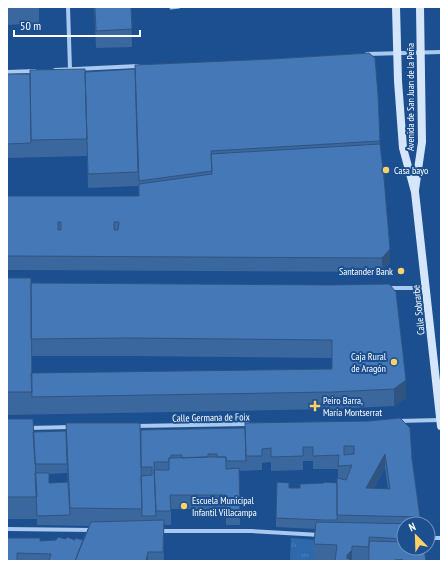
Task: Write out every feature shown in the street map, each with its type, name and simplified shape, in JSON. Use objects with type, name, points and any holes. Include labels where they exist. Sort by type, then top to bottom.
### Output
[{"type":"main road","name":"Avenida de San Juan de la Peña","points":[[396,7],[398,81],[403,148],[415,192]]},
{"type":"main road","name":"Avenida de San Juan de la Peña","points":[[415,192],[422,142],[420,7]]},
{"type":"main road","name":"Calle Sobrarbe","points":[[415,192],[441,423]]},
{"type":"street","points":[[68,7],[70,69]]},
{"type":"street","points":[[361,55],[441,52]]},
{"type":"street","points":[[48,70],[141,66]]},
{"type":"street","points":[[7,72],[40,70]]},
{"type":"street","points":[[380,288],[426,288]]},
{"type":"street","points":[[392,421],[441,423]]},
{"type":"street","name":"Calle Germana de Foix","points":[[133,426],[251,424]]},
{"type":"street","points":[[23,428],[78,427]]},
{"type":"street","points":[[7,530],[94,530]]},
{"type":"street","points":[[157,531],[251,532],[324,535]]},
{"type":"lane","points":[[171,7],[178,7]]},
{"type":"green space","points":[[291,538],[316,540],[314,561],[290,561]]},
{"type":"building","points":[[95,7],[131,7],[132,29],[96,31]]},
{"type":"building","points":[[369,53],[375,58],[380,141],[211,151],[212,171],[139,181],[135,65]]},
{"type":"building","points":[[85,69],[87,139],[31,140],[30,70]]},
{"type":"building","points":[[135,69],[138,172],[88,174],[85,72]]},
{"type":"building","points":[[7,74],[30,74],[31,143],[7,144]]},
{"type":"building","points":[[380,144],[390,249],[382,258],[7,256],[7,196],[139,196],[139,184],[212,174],[211,154]],"holes":[[[58,222],[61,222],[61,230],[58,230]],[[114,222],[119,222],[118,230],[114,230]]]},
{"type":"building","points":[[7,278],[31,278],[32,392],[7,392]]},
{"type":"building","points":[[31,283],[389,284],[396,292],[406,380],[394,389],[332,392],[32,397],[31,373],[332,369],[332,340],[129,338],[31,339]]},
{"type":"building","points":[[400,418],[410,428],[412,459],[420,516],[337,515],[337,478],[346,480],[352,465],[338,466],[339,455],[313,456],[313,447],[303,447],[303,456],[271,457],[271,448],[262,449],[262,456],[246,456],[245,423],[369,421]],"holes":[[[344,446],[354,446],[354,454],[344,455]],[[385,454],[390,489],[366,488]]]},
{"type":"building","points":[[7,419],[33,419],[37,497],[7,497]]},
{"type":"building","points":[[66,423],[140,423],[142,509],[70,508]]},
{"type":"building","points":[[245,428],[246,461],[226,461],[226,457],[217,457],[217,454],[208,454],[208,457],[182,458],[182,455],[171,455],[169,462],[154,462],[156,516],[142,516],[141,476],[152,475],[152,467],[141,467],[141,430]]},
{"type":"building","points":[[66,431],[67,464],[35,464],[33,432]]},
{"type":"building","points":[[226,457],[226,469],[239,468],[240,511],[226,511],[226,495],[170,495],[171,511],[156,511],[154,470],[169,470],[169,458]]},
{"type":"building","points":[[35,473],[49,473],[49,483],[68,482],[70,515],[37,516]]},
{"type":"building","points":[[277,482],[289,483],[289,488],[300,488],[300,484],[324,482],[337,483],[337,520],[276,518]]},
{"type":"building","points":[[164,520],[163,552],[148,552],[146,561],[75,561],[91,522]]},
{"type":"building","points":[[316,522],[396,524],[396,539],[369,537],[369,547],[352,546],[352,550],[347,555],[347,559],[349,558],[350,561],[335,561],[337,545],[314,544]]},
{"type":"building","points":[[58,537],[83,540],[75,561],[49,561],[51,554],[17,553],[17,561],[7,561],[7,538],[40,538],[40,541],[56,540]]},
{"type":"building","points":[[369,541],[396,542],[396,556],[425,556],[426,561],[395,560],[369,561]]},
{"type":"place","name":"Casa bayo","points":[[386,170]]},
{"type":"place","name":"Santander Bank","points":[[401,271]]},
{"type":"place","name":"Caja Rural de Aragón","points":[[394,362]]},
{"type":"place","name":"Peiro Barra, María Montserrat","points":[[315,406]]},
{"type":"place","name":"Escuela Municipal Infantil Villacampa","points":[[184,506]]}]
